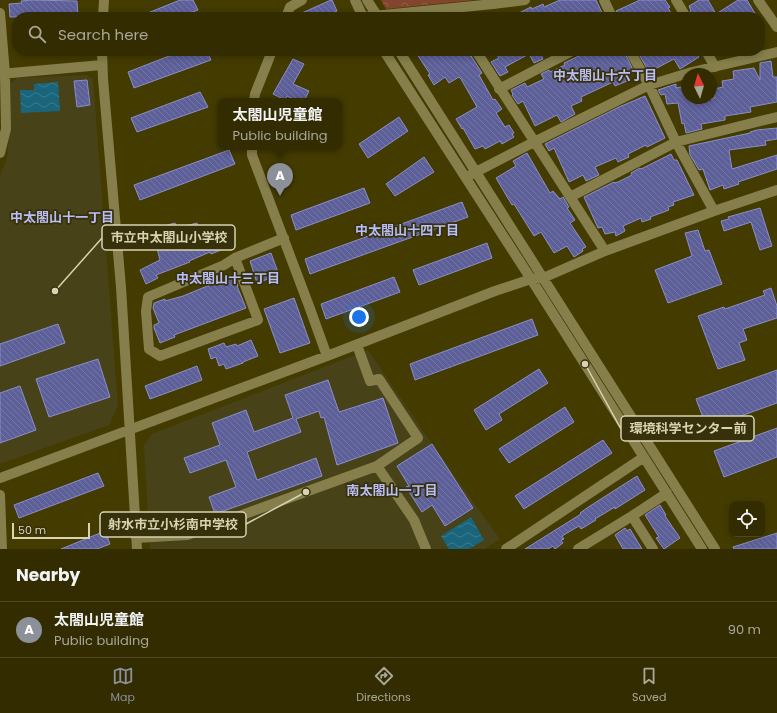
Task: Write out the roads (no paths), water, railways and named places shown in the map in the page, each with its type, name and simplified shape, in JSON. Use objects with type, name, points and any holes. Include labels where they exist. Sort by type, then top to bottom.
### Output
[{"type":"street","points":[[103,12],[104,0]]},
{"type":"street","points":[[288,12],[290,7],[302,0]]},
{"type":"street","points":[[355,0],[361,12]]},
{"type":"street","points":[[367,0],[374,12]]},
{"type":"street","points":[[458,12],[525,0]]},
{"type":"street","points":[[604,0],[610,12]]},
{"type":"street","points":[[676,0],[683,12]]},
{"type":"street","points":[[758,0],[777,27]]},
{"type":"street","points":[[0,13],[6,129],[0,153]]},
{"type":"street","points":[[765,55],[777,52]]},
{"type":"street","points":[[102,56],[121,287],[137,549]]},
{"type":"street","points":[[254,98],[270,56]]},
{"type":"street","points":[[387,56],[667,493],[697,547]]},
{"type":"street","points":[[402,56],[715,549]]},
{"type":"street","points":[[479,56],[605,251]]},
{"type":"street","points":[[499,89],[562,56]]},
{"type":"street","points":[[633,56],[649,85],[676,142],[714,211]]},
{"type":"street","points":[[709,56],[715,67]]},
{"type":"street","points":[[465,177],[649,85],[692,72],[760,56]]},
{"type":"street","points":[[3,74],[102,66]]},
{"type":"street","points":[[570,197],[676,142],[777,117]]},
{"type":"street","points":[[252,150],[252,155],[310,306],[327,356]]},
{"type":"street","points":[[0,478],[357,345],[495,291],[531,279],[543,278],[605,251],[714,211],[777,190]]},
{"type":"street","points":[[235,258],[258,320],[160,356],[149,349],[146,311],[148,297],[224,265],[235,258],[284,238]]},
{"type":"street","points":[[136,538],[186,535],[377,466],[418,438],[379,379],[370,381],[357,345]]},
{"type":"street","points":[[506,549],[644,457]]},
{"type":"street","points":[[377,466],[414,520],[426,549]]},
{"type":"street","points":[[578,549],[667,493]]},
{"type":"street","points":[[0,495],[2,549]]},
{"type":"street","points":[[632,516],[654,549]]},
{"type":"water","points":[[58,82],[60,111],[21,113],[20,90],[34,90],[34,84]]},
{"type":"water","points":[[471,517],[484,540],[469,549],[449,549],[441,536]]},
{"type":"place","name":"太閤山児童館","points":[[280,196]]},
{"type":"place","name":"市立中太閤山小学校","points":[[55,291]]},
{"type":"place","name":"環境科学センター前","points":[[585,364]]},
{"type":"place","name":"射水市立小杉南中学校","points":[[306,492]]},
{"type":"district","name":"中太閤山十六丁目","points":[[605,75]]},
{"type":"district","name":"中太閤山十一丁目","points":[[62,217]]},
{"type":"district","name":"中太閤山十四丁目","points":[[407,230]]},
{"type":"district","name":"中太閤山十三丁目","points":[[228,278]]},
{"type":"district","name":"南太閤山一丁目","points":[[392,490]]}]
